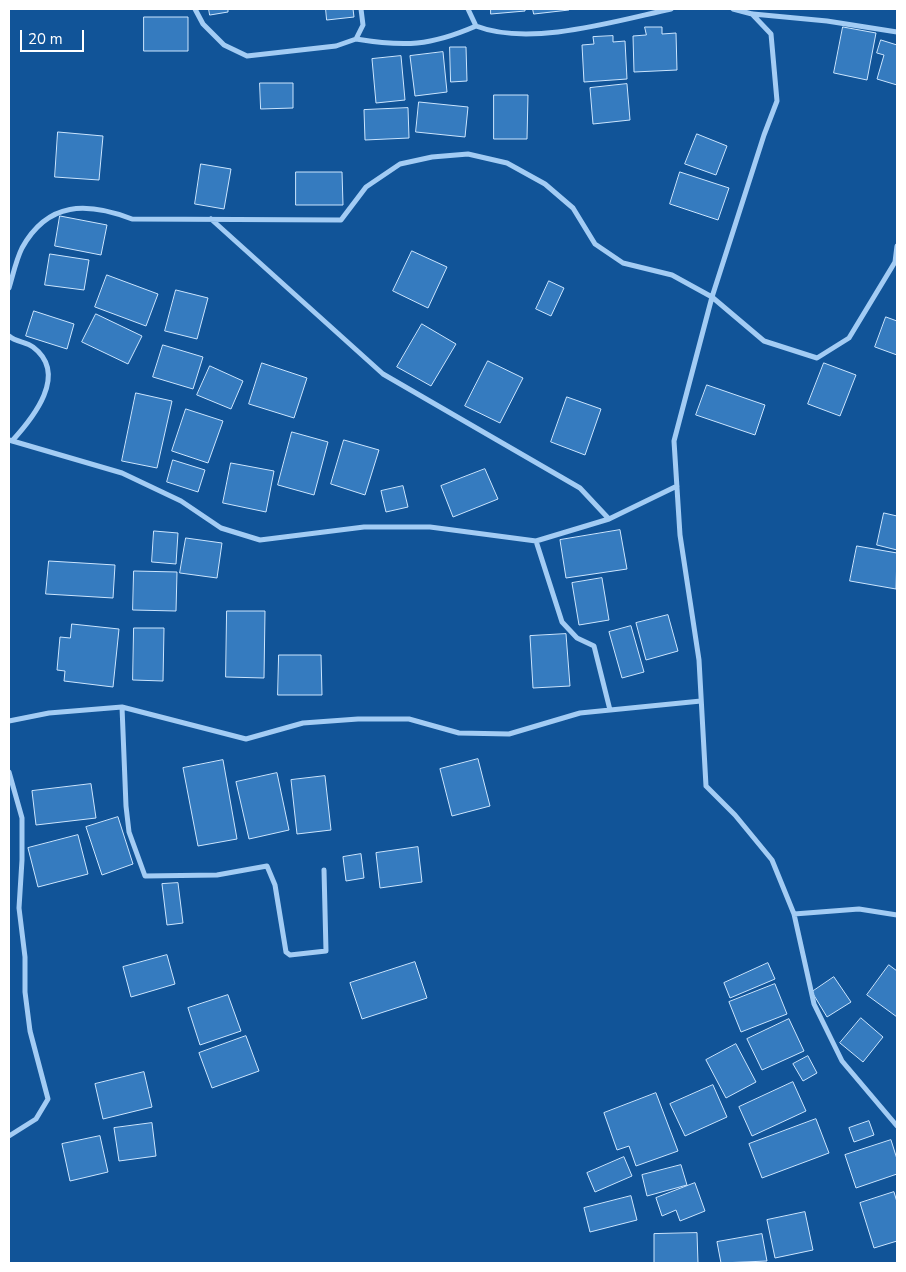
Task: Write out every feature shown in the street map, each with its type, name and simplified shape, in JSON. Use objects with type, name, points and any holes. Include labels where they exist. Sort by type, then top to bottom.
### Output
[{"type":"street","points":[[195,9],[203,24],[224,45],[247,56],[336,46],[356,39],[389,44],[420,44],[453,36],[476,26]]},
{"type":"street","points":[[356,39],[362,25],[361,9]]},
{"type":"street","points":[[468,9],[476,26],[493,33],[547,34],[671,9]]},
{"type":"street","points":[[732,9],[752,14],[827,21],[897,32]]},
{"type":"street","points":[[752,14],[771,34],[777,101],[764,135],[712,298],[674,441],[680,535],[698,660],[706,786],[735,815],[772,860],[794,914],[814,1004],[842,1061],[897,1126]]},
{"type":"street","points":[[9,288],[22,248],[43,220],[61,211],[87,207],[110,211],[132,220],[210,218],[341,220],[366,187],[400,164],[432,157],[468,154],[507,163],[545,184],[573,208],[595,244],[623,263],[672,276],[712,298],[764,341],[817,358],[848,338],[895,262],[897,246]]},
{"type":"street","points":[[210,218],[383,374],[580,488],[609,519]]},
{"type":"street","points":[[9,336],[16,342],[32,346],[42,356],[48,372],[44,399],[29,422],[10,441],[122,473],[181,501],[221,528],[260,540],[364,526],[430,527],[536,542],[609,519],[677,486]]},
{"type":"street","points":[[536,542],[562,622],[577,638],[594,646],[610,710]]},
{"type":"street","points":[[9,721],[49,713],[122,707],[246,739],[303,723],[358,719],[409,719],[459,732],[509,734],[580,713],[701,700]]},
{"type":"street","points":[[122,707],[126,806],[130,832],[144,876],[217,875],[267,866],[275,885],[286,952],[290,955],[326,951],[324,870]]},
{"type":"street","points":[[9,772],[22,818],[19,908],[25,957],[26,1002],[30,1031],[48,1099],[36,1119],[9,1136]]},
{"type":"street","points":[[794,914],[859,909],[897,915]]},
{"type":"building","points":[[209,9],[228,9],[228,12],[210,15]]},
{"type":"building","points":[[326,9],[353,9],[354,17],[327,20]]},
{"type":"building","points":[[491,9],[525,9],[525,11],[491,14]]},
{"type":"building","points":[[533,9],[569,9],[569,10],[534,14]]},
{"type":"building","points":[[144,17],[188,17],[188,51],[144,51]]},
{"type":"building","points":[[645,27],[662,27],[662,34],[676,33],[677,70],[634,72],[633,36],[646,35]]},
{"type":"building","points":[[843,27],[876,33],[867,80],[834,73]]},
{"type":"building","points":[[613,36],[613,42],[625,41],[627,79],[584,82],[582,45],[594,44],[593,37]]},
{"type":"building","points":[[881,40],[897,45],[897,85],[877,79],[884,55],[877,53]]},
{"type":"building","points":[[450,47],[466,47],[467,81],[451,82]]},
{"type":"building","points":[[443,52],[447,92],[415,96],[410,56]]},
{"type":"building","points":[[401,56],[405,100],[376,103],[372,59]]},
{"type":"building","points":[[260,83],[293,83],[293,108],[261,109]]},
{"type":"building","points":[[627,84],[630,120],[593,124],[590,88]]},
{"type":"building","points":[[494,95],[528,95],[527,139],[494,139]]},
{"type":"building","points":[[419,102],[468,107],[465,137],[416,132]]},
{"type":"building","points":[[408,108],[409,138],[365,140],[364,110]]},
{"type":"building","points":[[58,132],[103,136],[99,180],[55,177]]},
{"type":"building","points":[[697,134],[727,146],[716,175],[685,164]]},
{"type":"building","points":[[201,164],[231,169],[224,209],[195,204]]},
{"type":"building","points":[[296,172],[342,172],[343,205],[296,205]]},
{"type":"building","points":[[680,172],[729,188],[718,220],[670,204]]},
{"type":"building","points":[[60,216],[107,225],[101,255],[55,246]]},
{"type":"building","points":[[412,251],[447,267],[428,308],[393,291]]},
{"type":"building","points":[[50,254],[89,260],[84,290],[45,285]]},
{"type":"building","points":[[107,275],[158,294],[146,326],[95,307]]},
{"type":"building","points":[[549,281],[564,288],[551,316],[536,309]]},
{"type":"building","points":[[176,290],[208,298],[197,339],[165,331]]},
{"type":"building","points":[[34,311],[74,324],[67,349],[26,336]]},
{"type":"building","points":[[96,314],[142,336],[128,364],[82,342]]},
{"type":"building","points":[[886,317],[897,321],[897,355],[875,347]]},
{"type":"building","points":[[422,324],[456,344],[431,386],[397,367]]},
{"type":"building","points":[[163,345],[203,357],[193,389],[153,377]]},
{"type":"building","points":[[488,361],[523,378],[500,423],[465,406]]},
{"type":"building","points":[[262,363],[307,378],[294,418],[249,404]]},
{"type":"building","points":[[824,363],[856,375],[840,416],[808,404]]},
{"type":"building","points":[[210,366],[243,381],[231,409],[197,395]]},
{"type":"building","points":[[707,385],[765,405],[755,435],[696,415]]},
{"type":"building","points":[[136,393],[172,401],[157,468],[122,461]]},
{"type":"building","points":[[567,397],[601,409],[585,455],[551,442]]},
{"type":"building","points":[[186,409],[223,421],[208,463],[172,451]]},
{"type":"building","points":[[292,432],[328,442],[314,495],[278,485]]},
{"type":"building","points":[[344,440],[379,450],[365,495],[331,484]]},
{"type":"building","points":[[173,460],[205,470],[198,492],[167,482]]},
{"type":"building","points":[[231,463],[274,471],[266,512],[223,503]]},
{"type":"building","points":[[485,469],[498,499],[453,517],[441,486]]},
{"type":"building","points":[[403,486],[408,507],[386,512],[381,491]]},
{"type":"building","points":[[884,513],[897,516],[897,550],[877,545]]},
{"type":"building","points":[[620,530],[627,569],[566,578],[560,540]]},
{"type":"building","points":[[154,531],[178,533],[176,564],[152,562]]},
{"type":"building","points":[[186,538],[222,543],[217,578],[180,573]]},
{"type":"building","points":[[857,546],[897,553],[896,589],[850,581]]},
{"type":"building","points":[[49,561],[115,565],[113,598],[46,594]]},
{"type":"building","points":[[134,571],[177,572],[176,611],[133,610]]},
{"type":"building","points":[[602,578],[609,620],[579,625],[572,583]]},
{"type":"building","points":[[227,611],[265,611],[264,678],[226,677]]},
{"type":"building","points":[[668,615],[678,651],[646,660],[636,623]]},
{"type":"building","points":[[72,624],[119,629],[113,687],[64,681],[65,671],[57,670],[60,637],[70,638]]},
{"type":"building","points":[[631,626],[644,672],[622,678],[609,632]]},
{"type":"building","points":[[134,628],[164,628],[163,681],[133,680]]},
{"type":"building","points":[[566,634],[570,686],[533,688],[530,636]]},
{"type":"building","points":[[279,655],[321,655],[322,695],[278,695]]},
{"type":"building","points":[[478,759],[490,806],[452,816],[440,769]]},
{"type":"building","points":[[223,760],[237,839],[198,846],[183,768]]},
{"type":"building","points":[[277,773],[289,830],[249,839],[236,782]]},
{"type":"building","points":[[325,776],[331,830],[297,834],[291,780]]},
{"type":"building","points":[[91,784],[96,818],[36,825],[32,791]]},
{"type":"building","points":[[118,817],[133,864],[102,875],[86,827]]},
{"type":"building","points":[[78,835],[88,874],[38,887],[28,848]]},
{"type":"building","points":[[418,847],[422,882],[380,888],[376,853]]},
{"type":"building","points":[[361,854],[364,878],[346,881],[343,857]]},
{"type":"building","points":[[178,883],[183,923],[167,925],[162,884]]},
{"type":"building","points":[[167,955],[175,984],[131,997],[123,967]]},
{"type":"building","points":[[415,962],[427,998],[362,1019],[350,983]]},
{"type":"building","points":[[768,963],[775,979],[730,998],[724,983]]},
{"type":"building","points":[[889,965],[897,971],[897,1017],[867,995]]},
{"type":"building","points":[[834,977],[851,1002],[827,1017],[812,992]]},
{"type":"building","points":[[775,984],[787,1014],[741,1032],[729,1002]]},
{"type":"building","points":[[228,995],[241,1031],[200,1045],[188,1008]]},
{"type":"building","points":[[861,1018],[883,1037],[863,1062],[840,1043]]},
{"type":"building","points":[[789,1019],[804,1051],[762,1070],[747,1039]]},
{"type":"building","points":[[246,1036],[259,1071],[212,1088],[199,1053]]},
{"type":"building","points":[[736,1044],[756,1082],[726,1098],[706,1060]]},
{"type":"building","points":[[808,1056],[817,1073],[803,1081],[793,1064]]},
{"type":"building","points":[[144,1072],[152,1107],[103,1119],[95,1084]]},
{"type":"building","points":[[793,1082],[806,1111],[752,1136],[739,1107]]},
{"type":"building","points":[[713,1085],[727,1117],[685,1136],[670,1104]]},
{"type":"building","points":[[656,1093],[678,1151],[636,1166],[629,1146],[617,1150],[604,1113]]},
{"type":"building","points":[[816,1119],[829,1153],[762,1178],[749,1144]]},
{"type":"building","points":[[869,1121],[874,1135],[854,1142],[849,1128]]},
{"type":"building","points":[[152,1123],[156,1156],[119,1161],[114,1128]]},
{"type":"building","points":[[100,1136],[108,1172],[70,1181],[62,1144]]},
{"type":"building","points":[[891,1140],[897,1159],[897,1174],[856,1188],[845,1155]]},
{"type":"building","points":[[624,1157],[632,1176],[595,1192],[587,1173]]},
{"type":"building","points":[[681,1165],[687,1185],[647,1196],[642,1175]]},
{"type":"building","points":[[695,1183],[705,1211],[680,1221],[676,1210],[662,1216],[656,1198]]},
{"type":"building","points":[[894,1192],[897,1202],[897,1241],[874,1248],[860,1203]]},
{"type":"building","points":[[631,1196],[637,1220],[590,1232],[584,1208]]},
{"type":"building","points":[[805,1212],[813,1250],[775,1258],[767,1220]]},
{"type":"building","points":[[697,1233],[698,1263],[654,1263],[654,1234]]},
{"type":"building","points":[[762,1234],[767,1261],[721,1263],[717,1242]]}]
